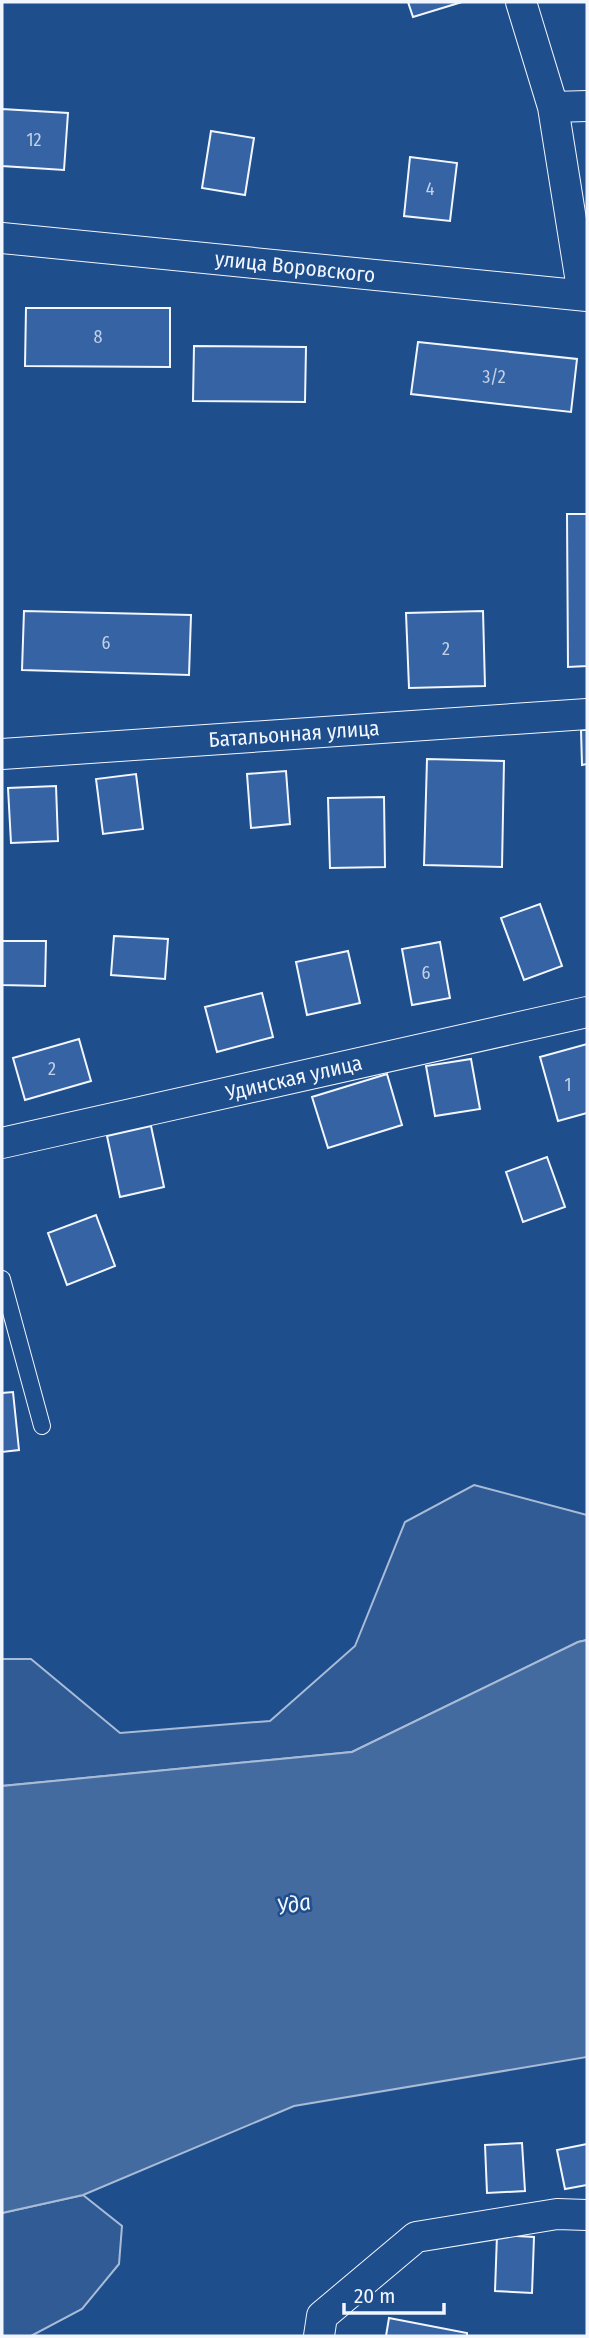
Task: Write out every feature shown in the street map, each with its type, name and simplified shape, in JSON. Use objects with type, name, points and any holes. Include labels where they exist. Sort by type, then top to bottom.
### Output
[{"type":"street","points":[[521,2],[553,107],[585,295]]},
{"type":"street","points":[[553,107],[587,106]]},
{"type":"street","name":"улица Воровского","points":[[2,238],[585,295]]},
{"type":"street","name":"Батальонная улица","points":[[2,754],[587,714]]},
{"type":"street","name":"Удинская улица","points":[[2,1143],[587,1012]]},
{"type":"street","points":[[320,2326],[415,2237],[557,2214],[587,2215]]},
{"type":"lane","points":[[2,1279],[42,1426]]},
{"type":"shaded area","points":[[474,1485],[587,1515],[587,1640],[352,1752],[2,1786],[2,1659],[31,1659],[120,1733],[270,1721],[355,1646],[405,1522]]},
{"type":"shaded area","points":[[83,2195],[122,2226],[119,2264],[82,2309],[31,2336],[2,2336],[2,2213]]},
{"type":"water","name":"Уда","points":[[587,1640],[587,2057],[294,2106],[83,2195],[2,2213],[2,1786],[352,1752]]},
{"type":"building","points":[[408,2],[462,2],[413,17]]},
{"type":"building","points":[[2,109],[68,113],[64,170],[2,166]]},
{"type":"building","points":[[211,131],[254,138],[245,195],[202,188]]},
{"type":"building","points":[[410,157],[457,163],[450,221],[404,216]]},
{"type":"building","points":[[26,308],[170,308],[170,367],[25,366]]},
{"type":"building","points":[[418,342],[577,359],[571,412],[411,394]]},
{"type":"building","points":[[194,346],[306,347],[305,402],[193,401]]},
{"type":"building","points":[[567,514],[587,514],[587,666],[568,667]]},
{"type":"building","points":[[24,611],[191,615],[189,675],[22,670]]},
{"type":"building","points":[[483,611],[485,686],[409,688],[406,613]]},
{"type":"building","points":[[581,730],[587,730],[587,764],[582,765]]},
{"type":"building","points":[[427,759],[504,761],[502,867],[424,865]]},
{"type":"building","points":[[286,771],[290,824],[251,828],[247,774]]},
{"type":"building","points":[[136,774],[143,829],[103,834],[96,779]]},
{"type":"building","points":[[56,786],[58,841],[11,843],[8,788]]},
{"type":"building","points":[[384,797],[385,867],[330,868],[328,798]]},
{"type":"building","points":[[540,904],[562,966],[524,980],[501,918]]},
{"type":"building","points":[[114,936],[168,939],[165,979],[111,975]]},
{"type":"building","points":[[2,941],[46,941],[45,986],[2,985]]},
{"type":"building","points":[[440,942],[450,998],[412,1005],[402,949]]},
{"type":"building","points":[[348,951],[360,1003],[307,1015],[296,962]]},
{"type":"building","points":[[262,993],[273,1037],[217,1052],[205,1007]]},
{"type":"building","points":[[79,1039],[91,1081],[25,1100],[13,1058]]},
{"type":"building","points":[[587,1044],[587,1113],[558,1121],[540,1057]]},
{"type":"building","points":[[471,1059],[480,1109],[435,1116],[426,1066]]},
{"type":"building","points":[[387,1074],[402,1125],[328,1148],[312,1097]]},
{"type":"building","points":[[151,1126],[164,1187],[120,1197],[107,1136]]},
{"type":"building","points":[[547,1157],[565,1207],[523,1222],[506,1172]]},
{"type":"building","points":[[96,1215],[115,1266],[67,1285],[48,1233]]},
{"type":"building","points":[[13,1392],[19,1450],[2,1452],[2,1393]]},
{"type":"building","points":[[522,2143],[525,2191],[487,2193],[485,2145]]},
{"type":"building","points":[[587,2144],[587,2185],[565,2189],[557,2150]]},
{"type":"building","points":[[497,2235],[534,2237],[532,2293],[495,2291]]},
{"type":"building","points":[[389,2318],[467,2333],[467,2336],[386,2336]]}]
